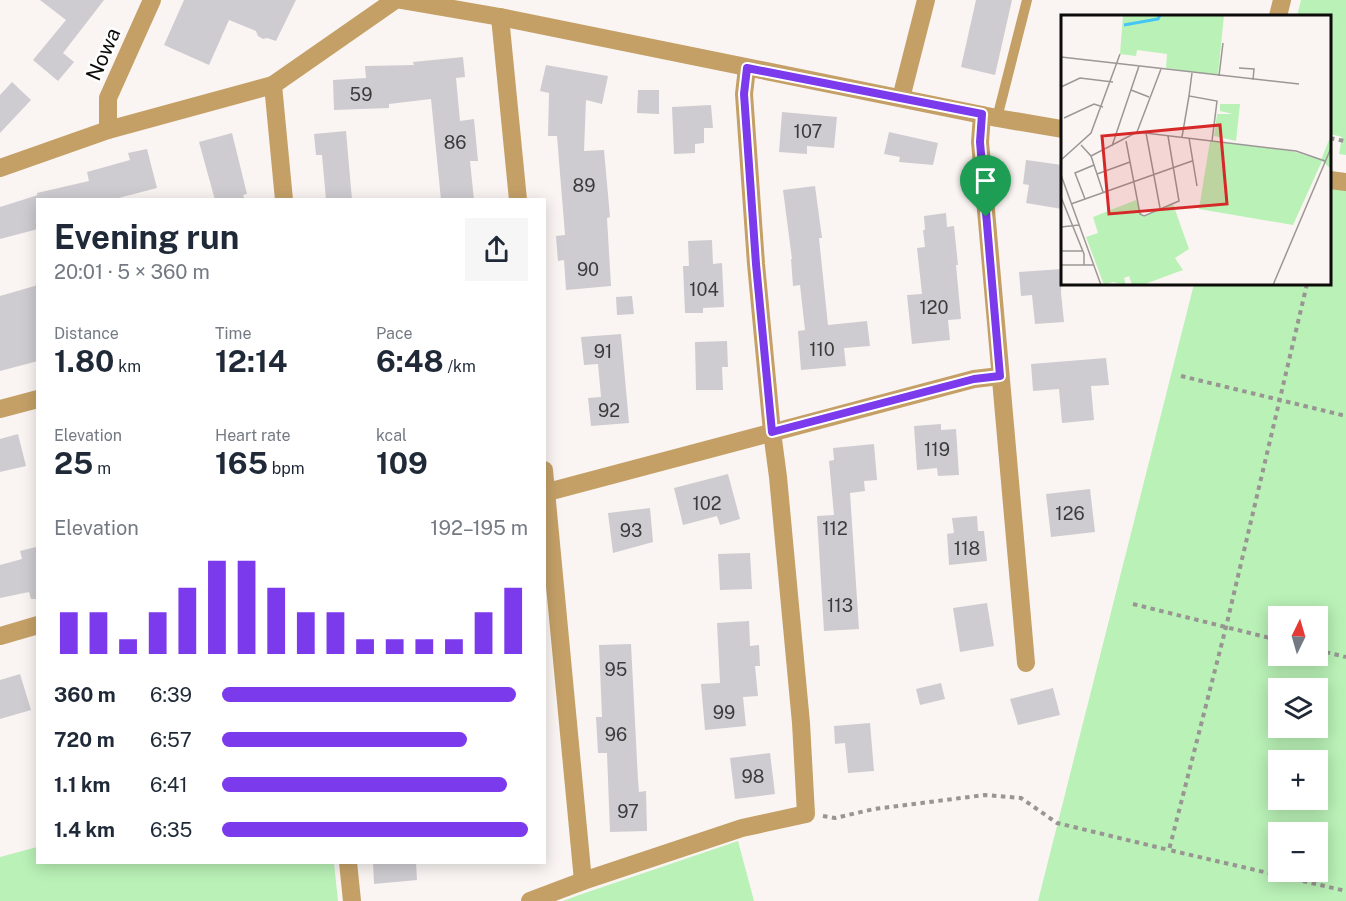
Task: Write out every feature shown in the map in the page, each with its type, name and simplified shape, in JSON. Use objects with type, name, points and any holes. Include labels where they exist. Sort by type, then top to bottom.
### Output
[{"type":"street","name":"Nowa","points":[[108,130],[108,98],[152,0]]},
{"type":"street","points":[[0,168],[108,130],[273,85],[395,0]]},
{"type":"street","points":[[401,0],[500,17],[1061,129]]},
{"type":"street","points":[[901,98],[926,0]]},
{"type":"street","points":[[1278,15],[1282,0]]},
{"type":"street","points":[[500,17],[518,198]]},
{"type":"street","points":[[530,901],[583,880],[742,828],[806,814],[801,723],[756,264],[744,106],[747,68]]},
{"type":"street","points":[[273,85],[284,198]]},
{"type":"street","points":[[990,116],[980,142],[1026,663]]},
{"type":"street","points":[[1331,180],[1346,182]]},
{"type":"street","points":[[583,880],[546,493],[974,379],[1000,376]]},
{"type":"street","points":[[0,409],[36,400]]},
{"type":"street","points":[[0,636],[36,627]]},
{"type":"street","points":[[348,864],[352,901]]},
{"type":"lane","points":[[990,116],[1027,0]]},
{"type":"path","points":[[1345,141],[1346,134]]},
{"type":"path","points":[[1169,850],[1226,627],[1307,285]]},
{"type":"path","points":[[1181,376],[1346,416]]},
{"type":"path","points":[[1133,604],[1268,638]]},
{"type":"path","points":[[1328,653],[1346,657]]},
{"type":"path","points":[[806,814],[835,818],[874,809],[985,795],[1021,798],[1058,823],[1346,891]]},
{"type":"green space","points":[[1301,0],[1346,0],[1346,155],[1339,154],[1342,137],[1331,134],[1331,15],[1297,15]]},
{"type":"green space","points":[[1331,187],[1346,191],[1346,901],[1038,901],[1194,285],[1331,285]]},
{"type":"green space","points":[[738,841],[754,901],[563,901],[579,895]]},
{"type":"green space","points":[[36,847],[36,864],[334,864],[338,901],[0,901],[0,857]]},
{"type":"building","points":[[40,0],[104,0],[63,53],[74,62],[58,81],[33,60],[66,20]]},
{"type":"building","points":[[184,0],[296,0],[276,41],[263,39],[256,31],[229,20],[209,65],[164,45]]},
{"type":"building","points":[[976,0],[1012,0],[995,75],[961,67]]},
{"type":"building","points":[[463,57],[465,77],[456,78],[460,121],[474,119],[478,161],[470,161],[474,198],[441,198],[431,99],[389,104],[389,108],[334,110],[333,80],[366,78],[365,66],[414,65],[413,62]]},
{"type":"building","points":[[546,65],[608,76],[602,104],[586,100],[584,151],[604,150],[610,217],[607,218],[611,286],[566,290],[564,260],[558,261],[556,236],[565,235],[557,136],[548,136],[549,93],[540,91]]},
{"type":"building","points":[[12,82],[31,100],[0,133],[0,95]]},
{"type":"building","points":[[638,90],[659,90],[659,114],[637,113]]},
{"type":"building","points":[[711,105],[713,128],[704,128],[704,143],[695,144],[695,153],[674,154],[672,107]]},
{"type":"building","points":[[782,112],[837,117],[834,148],[807,146],[807,154],[779,152]]},
{"type":"building","points":[[346,131],[352,198],[326,198],[322,155],[316,155],[314,134]]},
{"type":"building","points":[[889,132],[938,143],[933,165],[899,162],[900,157],[884,154]]},
{"type":"building","points":[[232,133],[247,194],[243,195],[244,198],[214,198],[199,142]]},
{"type":"building","points":[[147,149],[157,188],[119,198],[38,198],[37,193],[89,181],[87,172],[130,160],[128,153]]},
{"type":"building","points":[[1026,160],[1061,165],[1061,209],[1026,203],[1029,185],[1023,184]]},
{"type":"building","points":[[815,186],[822,238],[819,238],[828,325],[867,321],[870,346],[844,348],[846,366],[801,370],[798,331],[805,330],[800,285],[793,286],[792,259],[783,190]]},
{"type":"building","points":[[38,195],[36,198],[36,230],[0,239],[0,207]]},
{"type":"building","points":[[946,213],[947,227],[954,226],[961,319],[948,320],[950,340],[912,344],[907,295],[922,294],[917,248],[925,247],[924,216]]},
{"type":"building","points":[[712,240],[713,264],[722,263],[724,307],[703,308],[703,313],[685,313],[683,266],[689,266],[688,241]]},
{"type":"building","points":[[1061,269],[1064,322],[1035,324],[1032,295],[1021,296],[1019,272]]},
{"type":"building","points":[[36,286],[36,362],[0,371],[0,296]]},
{"type":"building","points":[[632,296],[634,314],[617,315],[616,297]]},
{"type":"building","points":[[621,334],[629,423],[591,426],[588,398],[601,397],[598,364],[584,365],[581,337]]},
{"type":"building","points":[[727,341],[728,367],[722,367],[723,390],[696,390],[695,342]]},
{"type":"building","points":[[1106,358],[1109,385],[1091,386],[1094,420],[1062,423],[1059,389],[1033,391],[1031,364]]},
{"type":"building","points":[[941,424],[941,430],[956,429],[959,475],[938,476],[937,468],[917,470],[914,426]]},
{"type":"building","points":[[18,434],[26,466],[0,472],[0,439]]},
{"type":"building","points":[[874,444],[877,480],[864,481],[865,491],[850,493],[859,629],[824,631],[817,516],[834,515],[829,461],[834,460],[833,448]]},
{"type":"building","points":[[728,474],[740,519],[720,525],[717,516],[683,525],[674,488]]},
{"type":"building","points":[[1090,489],[1095,532],[1051,537],[1046,494]]},
{"type":"building","points":[[650,508],[653,542],[613,553],[608,513]]},
{"type":"building","points":[[977,516],[978,531],[984,531],[987,561],[949,565],[947,534],[954,533],[952,518]]},
{"type":"building","points":[[36,547],[36,599],[31,599],[29,592],[0,598],[0,565],[22,559],[20,551]]},
{"type":"building","points":[[750,553],[752,589],[720,590],[718,554]]},
{"type":"building","points":[[987,603],[994,646],[960,652],[953,608]]},
{"type":"building","points":[[749,621],[750,646],[759,645],[760,666],[755,666],[758,696],[743,697],[746,726],[705,730],[701,684],[720,683],[717,623]]},
{"type":"building","points":[[631,644],[639,792],[646,791],[647,831],[610,832],[607,753],[598,753],[596,717],[602,717],[599,645]]},
{"type":"building","points":[[20,674],[31,710],[0,719],[0,680]]},
{"type":"building","points":[[941,683],[945,699],[920,705],[916,689]]},
{"type":"building","points":[[1053,688],[1060,715],[1018,725],[1010,699]]},
{"type":"building","points":[[870,723],[874,771],[848,773],[845,743],[835,744],[834,726]]},
{"type":"building","points":[[770,753],[775,794],[735,799],[730,758]]},
{"type":"building","points":[[373,864],[416,864],[417,880],[374,884]]},
{"type":"route","points":[[747,68],[982,114],[980,142],[986,217],[1000,376],[974,379],[772,432],[756,264],[744,94],[747,68]]}]
